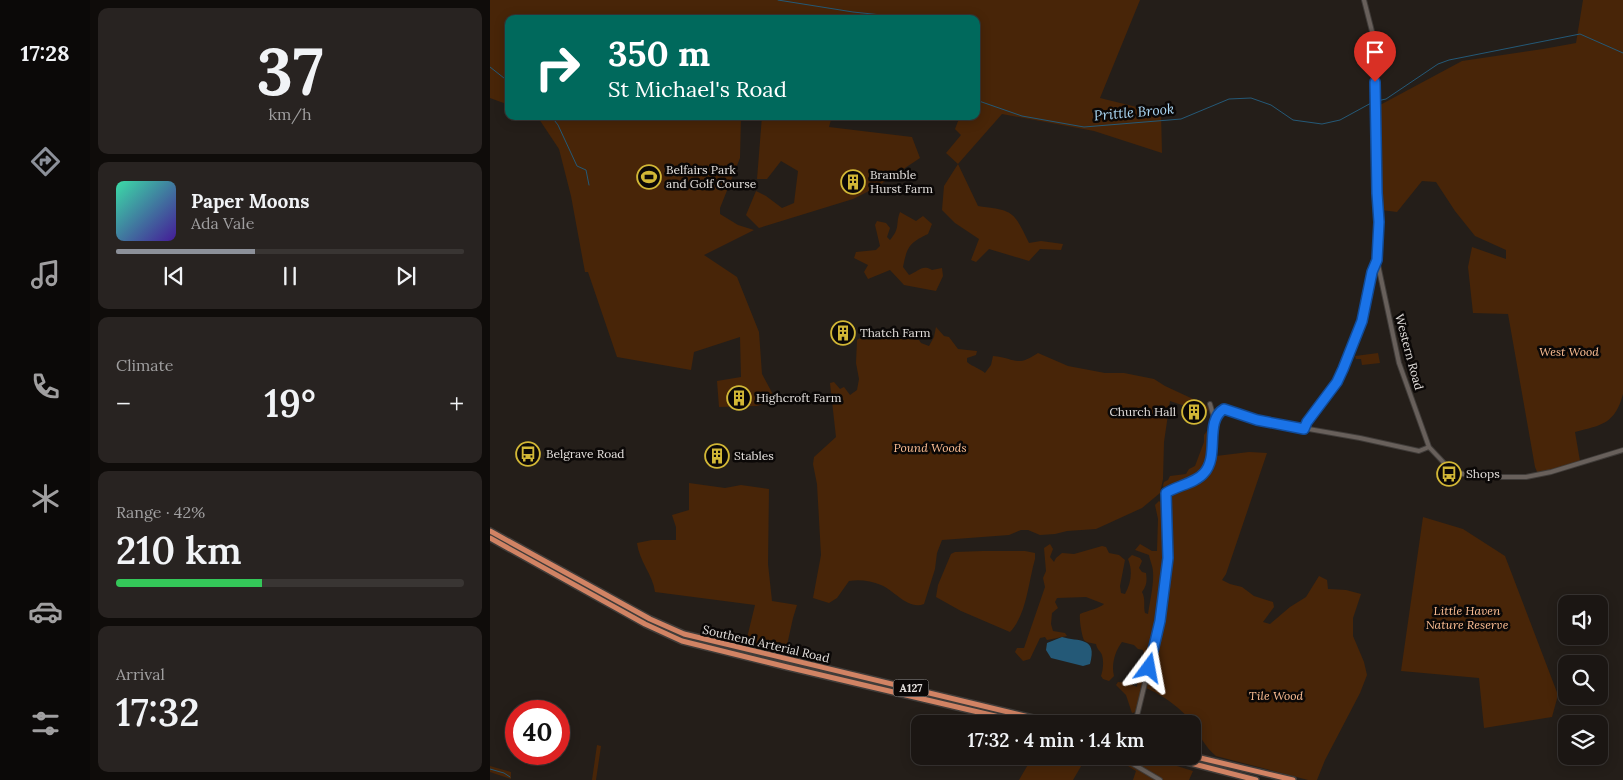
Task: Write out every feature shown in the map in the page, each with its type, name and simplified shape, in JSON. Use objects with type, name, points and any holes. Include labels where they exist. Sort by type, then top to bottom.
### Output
[{"type":"highway","name":"Southend Arterial Road","points":[[490,531],[644,616],[684,634],[763,655],[788,658],[1021,715]]},
{"type":"highway","name":"Southend Arterial Road","points":[[490,538],[645,624],[682,640],[991,715]]},
{"type":"highway","points":[[1201,758],[1293,780]]},
{"type":"highway","points":[[1198,765],[1256,780]]},
{"type":"street","points":[[1304,429],[1307,422],[1337,382],[1343,369],[1362,321],[1372,272],[1377,260],[1379,222],[1375,43],[1364,0]]},
{"type":"street","name":"Western Road","points":[[1377,260],[1399,363],[1429,447]]},
{"type":"street","points":[[1137,715],[1160,621],[1168,558],[1166,493],[1204,474],[1210,459],[1214,418],[1210,404]]},
{"type":"street","points":[[1214,418],[1224,409],[1257,420],[1360,438],[1420,451],[1429,447],[1445,464],[1459,473],[1476,477],[1526,477],[1551,472],[1623,450]]},
{"type":"street","points":[[1135,765],[1160,780]]},
{"type":"green space","points":[[490,0],[1140,0],[1100,98],[1161,113],[1162,153],[1094,131],[1002,114],[958,164],[946,153],[961,135],[955,129],[958,120],[980,120],[980,15],[505,15],[505,104],[490,98]]},
{"type":"green space","name":"West Wood","points":[[1583,0],[1623,0],[1623,394],[1616,412],[1606,422],[1575,432],[1580,461],[1538,474],[1535,467],[1508,314],[1473,313],[1468,267],[1472,247],[1506,259],[1506,250],[1475,236],[1455,211],[1436,182],[1422,181],[1397,212],[1382,210],[1380,105],[1462,61],[1576,43]]},
{"type":"green space","points":[[540,120],[741,120],[740,158],[720,208],[720,214],[738,225],[754,230],[704,255],[737,277],[759,332],[762,374],[776,400],[757,406],[719,407],[717,381],[741,377],[740,337],[694,352],[691,370],[617,357],[588,272],[585,272],[571,196],[559,149]]},
{"type":"green space","points":[[762,120],[831,120],[829,127],[912,137],[920,158],[875,188],[853,199],[759,228],[746,215],[756,191],[782,208],[794,203],[798,171],[781,161],[767,179],[757,179]]},
{"type":"green space","points":[[958,164],[978,206],[999,209],[1011,214],[1019,224],[1029,243],[1041,241],[1063,244],[1061,250],[1040,249],[1029,261],[989,249],[976,262],[971,260],[979,239],[955,223],[942,210],[944,186]]},
{"type":"green space","points":[[900,212],[916,221],[923,216],[932,224],[928,234],[910,246],[903,267],[909,275],[923,268],[932,270],[942,268],[943,276],[936,291],[904,285],[890,270],[868,279],[864,272],[868,265],[854,258],[856,252],[876,250],[880,246],[875,225],[877,221],[886,223],[890,228],[887,237],[890,240],[897,229]]},
{"type":"green space","name":"Pound Woods","points":[[936,327],[944,336],[949,337],[958,349],[977,351],[976,355],[967,358],[967,362],[985,373],[991,365],[993,356],[1020,361],[1031,358],[1038,353],[1068,366],[1154,379],[1206,405],[1209,409],[1206,413],[1170,401],[1164,442],[1163,479],[1160,493],[1142,508],[1096,529],[1040,535],[1028,530],[1021,530],[1009,535],[942,540],[924,604],[912,604],[881,585],[861,580],[849,581],[837,598],[829,603],[813,598],[821,555],[817,484],[813,464],[814,457],[836,437],[830,383],[834,382],[840,389],[844,387],[850,395],[857,390],[859,379],[856,363],[857,340],[869,332],[919,340],[921,343],[929,346],[934,337]]},
{"type":"green space","points":[[1378,353],[1380,363],[1362,365],[1361,359],[1356,359],[1355,356]]},
{"type":"green space","points":[[1212,427],[1209,453],[1203,469],[1189,480],[1164,489],[1164,482],[1170,476],[1186,474],[1189,469],[1195,466],[1204,442],[1204,435]]},
{"type":"green space","name":"Tile Wood","points":[[1249,452],[1267,453],[1226,574],[1222,580],[1242,587],[1254,596],[1273,602],[1274,607],[1263,622],[1270,624],[1290,607],[1306,597],[1319,576],[1327,580],[1328,589],[1346,590],[1361,594],[1353,618],[1353,636],[1364,662],[1367,675],[1317,780],[1308,780],[1216,756],[1201,737],[1201,715],[1186,715],[1165,698],[1146,688],[1162,615],[1171,539],[1168,517],[1168,494],[1191,484],[1202,476],[1216,456]]},
{"type":"green space","points":[[689,483],[725,488],[741,485],[769,489],[768,564],[772,601],[797,605],[785,654],[747,645],[746,642],[755,605],[655,592],[652,580],[640,556],[637,543],[652,540],[676,540],[676,527],[672,515],[689,510]]},
{"type":"green space","points":[[1159,501],[1165,506],[1166,566],[1152,648],[1136,712],[1132,713],[1126,695],[1116,685],[1118,682],[1128,683],[1137,687],[1138,675],[1144,654],[1143,650],[1122,642],[1114,658],[1114,676],[1109,681],[1101,676],[1103,658],[1096,644],[1085,641],[1082,635],[1080,614],[1104,604],[1086,597],[1057,598],[1055,602],[1058,608],[1052,613],[1051,624],[1053,631],[1065,633],[1067,636],[1047,640],[1045,637],[1040,638],[1030,659],[1023,661],[1015,652],[1017,648],[1024,648],[1045,587],[1043,578],[1046,571],[1044,548],[1050,544],[1053,549],[1050,557],[1054,562],[1062,553],[1074,554],[1102,546],[1106,547],[1109,553],[1119,555],[1125,560],[1120,586],[1121,593],[1125,594],[1131,577],[1128,559],[1132,555],[1140,558],[1142,561],[1139,568],[1142,572],[1146,573],[1146,583],[1142,592],[1145,613],[1148,614],[1153,582],[1153,568],[1149,555],[1135,550],[1140,544],[1152,551],[1157,551],[1158,519],[1155,505]]},
{"type":"green space","name":"Little Haven Nature Reserve","points":[[1423,517],[1463,529],[1505,556],[1558,695],[1552,717],[1484,728],[1479,678],[1401,671]]},
{"type":"green space","points":[[1025,551],[1035,553],[1024,607],[1016,625],[1010,632],[961,611],[936,597],[938,585],[951,554],[955,552]]},
{"type":"green space","points":[[597,745],[601,746],[596,780],[592,780]]},
{"type":"green space","points":[[1028,765],[1082,765],[1073,780],[1019,780]]},
{"type":"green space","points":[[1174,765],[1193,771],[1189,780],[1133,780],[1136,771],[1128,766]]},
{"type":"green space","points":[[490,766],[511,772],[511,779],[490,772]]},
{"type":"water","points":[[1062,637],[1080,640],[1089,644],[1092,655],[1090,664],[1083,666],[1051,658],[1046,650],[1047,643]]},
{"type":"waterway","name":"Prittle Brook","points":[[778,0],[882,15]]},
{"type":"waterway","name":"Prittle Brook","points":[[1377,101],[1386,99],[1438,64],[1449,60],[1580,34],[1623,53]]},
{"type":"waterway","points":[[490,67],[505,79]]},
{"type":"waterway","name":"Prittle Brook","points":[[980,101],[1022,116],[1084,127],[1181,119],[1229,99],[1251,98],[1271,105],[1293,120],[1322,124],[1340,120],[1373,102]]},
{"type":"waterway","points":[[554,120],[577,166],[586,170],[589,185]]},
{"type":"waterway","points":[[490,769],[510,777]]},
{"type":"place","name":"Belfairs Park and Golf Course","points":[[649,177]]},
{"type":"place","name":"Bramble Hurst Farm","points":[[853,182]]},
{"type":"place","name":"Thatch Farm","points":[[843,333]]},
{"type":"place","name":"Highcroft Farm","points":[[739,398]]},
{"type":"place","name":"Church Hall","points":[[1194,412]]},
{"type":"place","name":"Belgrave Road","points":[[528,454]]},
{"type":"place","name":"Stables","points":[[717,456]]},
{"type":"place","name":"Shops","points":[[1449,474]]},
{"type":"route","points":[[1149,668],[1160,621],[1168,558],[1166,493],[1204,474],[1210,459],[1214,435],[1214,418],[1224,409],[1241,416],[1304,429],[1307,422],[1337,382],[1362,321],[1372,272],[1377,260],[1379,232],[1375,82]]}]
